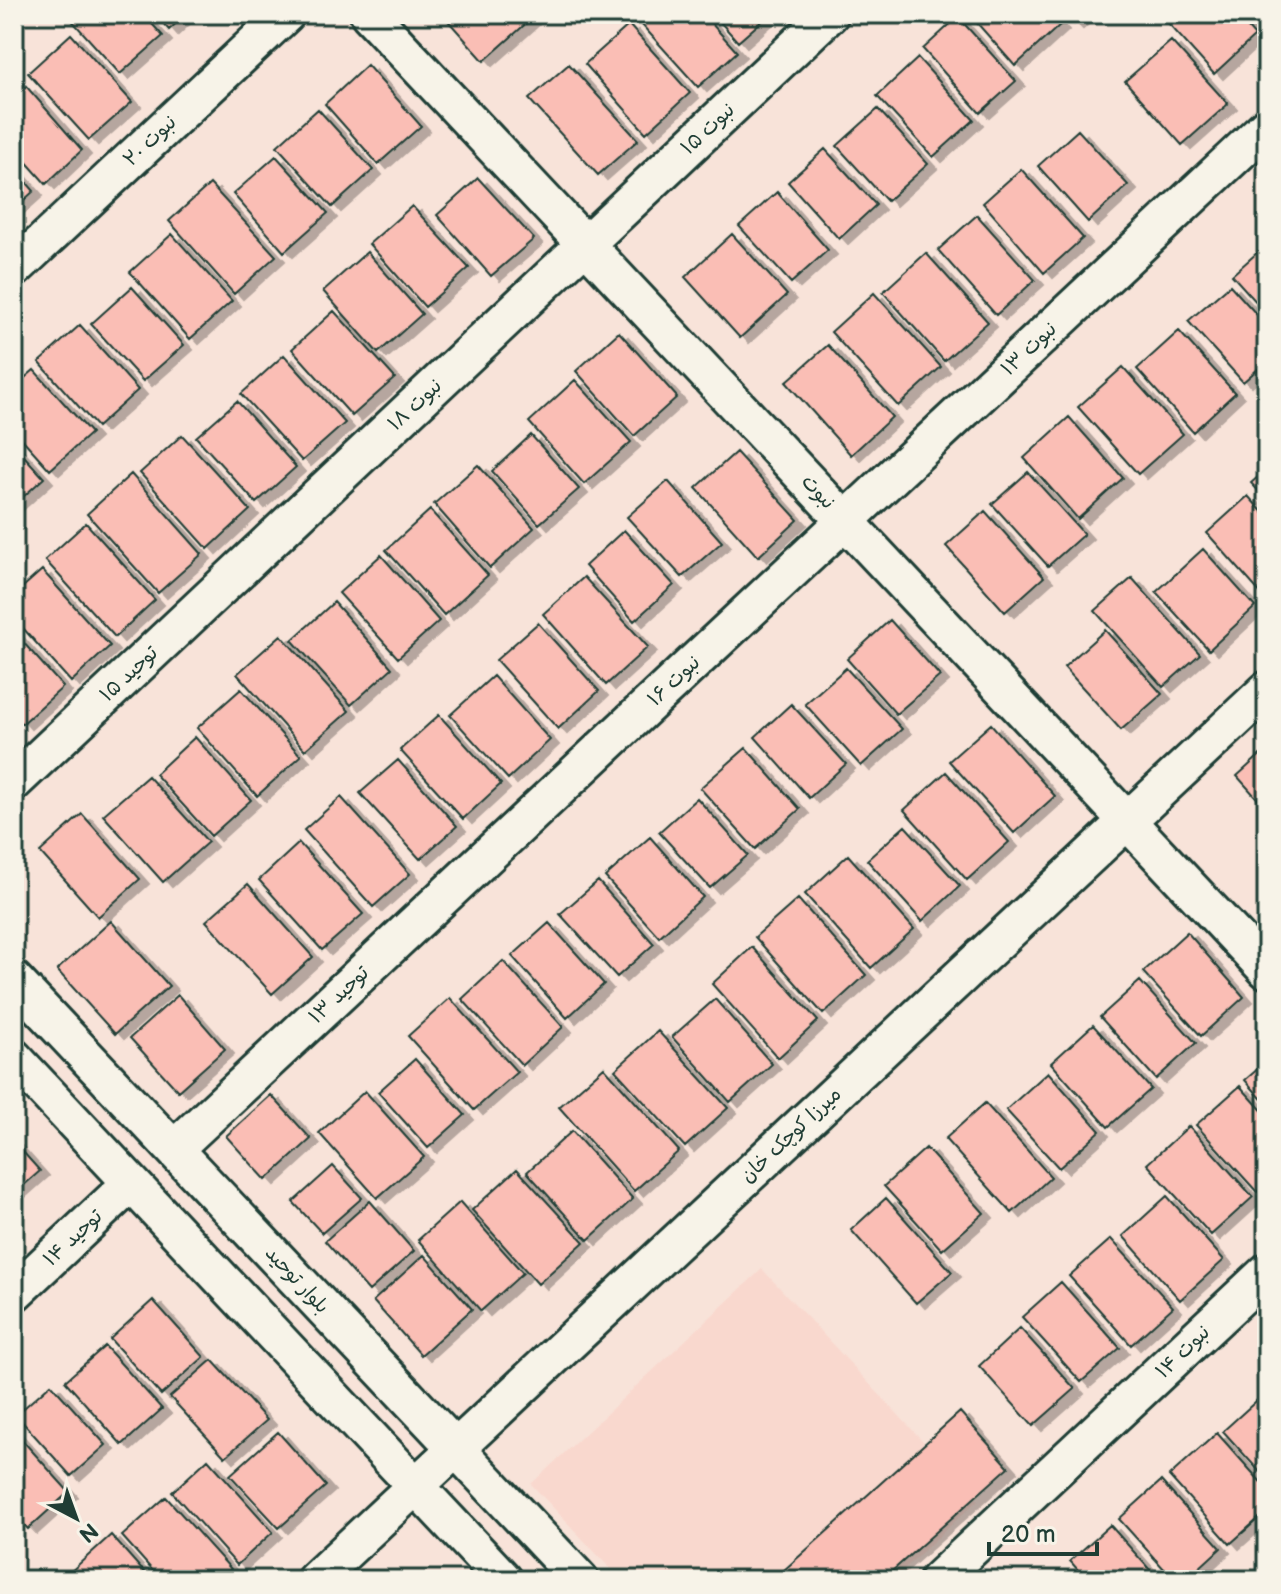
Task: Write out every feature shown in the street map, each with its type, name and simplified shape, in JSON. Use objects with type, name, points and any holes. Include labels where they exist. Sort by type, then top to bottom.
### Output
[{"type":"street","name":"نبوت ۲۰","points":[[14,269],[286,14]]},
{"type":"street","name":"نبوت","points":[[369,14],[1267,970]]},
{"type":"street","name":"نبوت ۱۵","points":[[585,244],[830,14]]},
{"type":"street","name":"نبوت ۱۳","points":[[845,521],[1267,126]]},
{"type":"street","name":"نبوت ۱۸","points":[[245,565],[585,244]]},
{"type":"street","name":"نبوت ۱۶","points":[[503,841],[845,521]]},
{"type":"street","name":"توحید ۱۵","points":[[14,782],[245,565]]},
{"type":"street","name":"میرزا کوچک خان","points":[[315,1580],[1267,690]]},
{"type":"street","name":"توحید ۱۳","points":[[174,1149],[503,841]]},
{"type":"street","name":"بلوار توحید","points":[[14,980],[580,1580]]},
{"type":"street","points":[[14,1058],[504,1580]]},
{"type":"street","name":"توحید ۱۴","points":[[14,1293],[131,1183]]},
{"type":"street","name":"نبوت ۱۴","points":[[938,1580],[1267,1272]]},
{"type":"shaded area","points":[[762,1269],[978,1500],[892,1580],[621,1580],[531,1484]]},
{"type":"building","points":[[143,14],[163,36],[120,74],[67,15]]},
{"type":"building","points":[[155,14],[186,14],[169,30]]},
{"type":"building","points":[[442,14],[524,14],[530,20],[484,61]]},
{"type":"building","points":[[632,14],[703,14],[737,52],[698,87]]},
{"type":"building","points":[[713,14],[770,14],[738,42]]},
{"type":"building","points":[[969,14],[1050,14],[1060,25],[1015,66]]},
{"type":"building","points":[[1064,14],[1085,14],[1074,24]]},
{"type":"building","points":[[1160,14],[1236,14],[1255,36],[1214,74]]},
{"type":"building","points":[[1247,14],[1267,14],[1267,27],[1262,31]]},
{"type":"building","points":[[958,17],[1016,81],[980,113],[923,49]]},
{"type":"building","points":[[629,25],[690,93],[646,133],[585,64]]},
{"type":"building","points":[[71,34],[132,102],[89,140],[28,73]]},
{"type":"building","points":[[1171,41],[1228,104],[1182,145],[1125,81]]},
{"type":"building","points":[[918,58],[974,120],[933,157],[877,96]]},
{"type":"building","points":[[569,64],[638,140],[598,175],[529,99]]},
{"type":"building","points":[[367,65],[421,126],[378,164],[325,104]]},
{"type":"building","points":[[26,86],[82,150],[46,184],[14,148],[14,96]]},
{"type":"building","points":[[318,109],[373,170],[332,207],[277,146]]},
{"type":"building","points":[[878,109],[928,164],[887,201],[837,146]]},
{"type":"building","points":[[1078,130],[1128,185],[1088,222],[1038,166]]},
{"type":"building","points":[[825,149],[876,205],[839,239],[788,182]]},
{"type":"building","points":[[276,156],[328,213],[284,252],[233,194]]},
{"type":"building","points":[[14,168],[34,191],[14,209]]},
{"type":"building","points":[[1021,169],[1083,238],[1044,273],[983,203]]},
{"type":"building","points":[[478,178],[534,239],[491,276],[437,215]]},
{"type":"building","points":[[210,184],[276,256],[234,294],[169,221]]},
{"type":"building","points":[[777,192],[828,250],[791,283],[739,226]]},
{"type":"building","points":[[412,206],[469,268],[425,307],[369,244]]},
{"type":"building","points":[[977,215],[1035,280],[996,315],[938,250]]},
{"type":"building","points":[[172,234],[232,301],[190,339],[130,272]]},
{"type":"building","points":[[732,234],[787,295],[740,338],[685,277]]},
{"type":"building","points":[[1267,244],[1267,314],[1232,275]]},
{"type":"building","points":[[367,252],[422,314],[378,353],[323,291]]},
{"type":"building","points":[[926,253],[988,322],[944,361],[883,292]]},
{"type":"building","points":[[1230,285],[1267,326],[1267,361],[1243,382],[1188,321]]},
{"type":"building","points":[[132,287],[184,345],[143,381],[91,324]]},
{"type":"building","points":[[874,293],[941,367],[898,406],[831,332]]},
{"type":"building","points":[[334,311],[395,378],[352,416],[292,349]]},
{"type":"building","points":[[80,325],[138,390],[97,427],[39,362]]},
{"type":"building","points":[[1179,331],[1235,393],[1193,432],[1137,369]]},
{"type":"building","points":[[619,332],[677,397],[634,436],[576,371]]},
{"type":"building","points":[[828,345],[892,417],[851,455],[786,382]]},
{"type":"building","points":[[284,355],[345,423],[302,461],[241,394]]},
{"type":"building","points":[[1123,367],[1183,434],[1138,474],[1078,407]]},
{"type":"building","points":[[34,370],[91,433],[50,470],[14,430],[14,387]]},
{"type":"building","points":[[575,380],[631,442],[584,484],[529,422]]},
{"type":"building","points":[[237,401],[296,467],[256,503],[196,437]]},
{"type":"building","points":[[1069,417],[1123,478],[1078,519],[1024,458]]},
{"type":"building","points":[[182,435],[250,510],[208,549],[140,473]]},
{"type":"building","points":[[531,435],[579,489],[539,524],[492,471]]},
{"type":"building","points":[[14,445],[44,478],[14,505]]},
{"type":"building","points":[[736,452],[798,520],[758,557],[696,488]]},
{"type":"building","points":[[478,465],[534,528],[490,568],[434,504]]},
{"type":"building","points":[[1267,469],[1267,500],[1251,483]]},
{"type":"building","points":[[1028,472],[1084,534],[1048,566],[992,504]]},
{"type":"building","points":[[131,474],[202,554],[158,593],[87,514]]},
{"type":"building","points":[[668,481],[722,542],[682,577],[627,517]]},
{"type":"building","points":[[1248,496],[1267,517],[1267,592],[1263,596],[1207,533]]},
{"type":"building","points":[[430,510],[488,575],[444,615],[386,550]]},
{"type":"building","points":[[985,511],[1044,577],[1005,612],[946,546]]},
{"type":"building","points":[[86,523],[155,600],[115,637],[45,560]]},
{"type":"building","points":[[624,530],[674,585],[634,621],[585,566]]},
{"type":"building","points":[[1203,549],[1255,607],[1209,650],[1156,592]]},
{"type":"building","points":[[381,555],[439,621],[398,658],[339,593]]},
{"type":"building","points":[[42,570],[110,646],[71,682],[14,618],[14,595]]},
{"type":"building","points":[[584,577],[648,647],[606,685],[543,614]]},
{"type":"building","points":[[1132,578],[1200,654],[1163,687],[1095,611]]},
{"type":"building","points":[[334,602],[392,668],[351,705],[292,640]]},
{"type":"building","points":[[890,620],[940,676],[896,714],[847,659]]},
{"type":"building","points":[[538,623],[599,691],[558,729],[496,660]]},
{"type":"building","points":[[1105,630],[1162,694],[1121,730],[1064,667]]},
{"type":"building","points":[[14,632],[63,687],[22,724],[14,715]]},
{"type":"building","points":[[281,635],[349,711],[305,750],[237,674]]},
{"type":"building","points":[[846,668],[902,729],[861,766],[805,704]]},
{"type":"building","points":[[493,676],[550,740],[508,779],[450,715]]},
{"type":"building","points":[[241,689],[301,756],[257,796],[197,728]]},
{"type":"building","points":[[791,704],[846,764],[809,798],[755,737]]},
{"type":"building","points":[[439,715],[501,784],[463,819],[400,750]]},
{"type":"building","points":[[991,724],[1055,796],[1014,833],[949,761]]},
{"type":"building","points":[[195,737],[251,800],[211,836],[155,774]]},
{"type":"building","points":[[746,748],[800,809],[755,849],[700,788]]},
{"type":"building","points":[[1267,749],[1267,803],[1264,806],[1237,776]]},
{"type":"building","points":[[398,760],[457,826],[420,859],[360,793]]},
{"type":"building","points":[[946,772],[1009,842],[967,880],[904,810]]},
{"type":"building","points":[[148,776],[208,842],[163,882],[103,815]]},
{"type":"building","points":[[341,797],[410,874],[373,907],[304,830]]},
{"type":"building","points":[[697,798],[748,855],[710,888],[659,832]]},
{"type":"building","points":[[82,814],[140,879],[98,917],[40,852]]},
{"type":"building","points":[[905,826],[960,886],[922,921],[867,860]]},
{"type":"building","points":[[650,837],[703,897],[659,937],[605,877]]},
{"type":"building","points":[[299,843],[363,914],[322,950],[259,880]]},
{"type":"building","points":[[848,855],[914,929],[871,968],[805,894]]},
{"type":"building","points":[[598,881],[654,944],[617,977],[560,914]]},
{"type":"building","points":[[248,884],[313,957],[272,994],[206,921]]},
{"type":"building","points":[[798,899],[866,975],[823,1014],[755,937]]},
{"type":"building","points":[[111,921],[169,986],[115,1034],[57,970]]},
{"type":"building","points":[[549,923],[604,984],[567,1018],[512,956]]},
{"type":"building","points":[[1187,932],[1244,997],[1201,1036],[1143,972]]},
{"type":"building","points":[[752,947],[818,1021],[778,1058],[712,984]]},
{"type":"building","points":[[503,961],[563,1027],[522,1065],[462,999]]},
{"type":"building","points":[[1140,981],[1196,1043],[1156,1079],[1100,1017]]},
{"type":"building","points":[[178,995],[225,1049],[178,1091],[130,1038]]},
{"type":"building","points":[[450,998],[517,1072],[474,1110],[408,1036]]},
{"type":"building","points":[[715,999],[772,1064],[730,1102],[672,1037]]},
{"type":"building","points":[[1093,1025],[1151,1089],[1108,1127],[1051,1063]]},
{"type":"building","points":[[658,1031],[728,1108],[685,1147],[615,1070]]},
{"type":"building","points":[[415,1059],[465,1115],[428,1148],[378,1092]]},
{"type":"building","points":[[1267,1061],[1267,1105],[1245,1080]]},
{"type":"building","points":[[604,1067],[679,1151],[634,1191],[559,1107]]},
{"type":"building","points":[[1048,1072],[1100,1131],[1059,1168],[1006,1110]]},
{"type":"building","points":[[1240,1086],[1267,1116],[1267,1183],[1257,1192],[1196,1125]]},
{"type":"building","points":[[365,1091],[424,1157],[377,1198],[319,1133]]},
{"type":"building","points":[[271,1095],[311,1139],[266,1180],[226,1136]]},
{"type":"building","points":[[985,1103],[1051,1177],[1012,1213],[945,1139]]},
{"type":"building","points":[[1189,1126],[1253,1197],[1211,1235],[1147,1164]]},
{"type":"building","points":[[572,1131],[633,1199],[588,1240],[527,1172]]},
{"type":"building","points":[[14,1142],[40,1171],[14,1194]]},
{"type":"building","points":[[926,1148],[984,1213],[942,1250],[884,1186]]},
{"type":"building","points":[[333,1166],[362,1198],[322,1233],[293,1202]]},
{"type":"building","points":[[517,1169],[584,1242],[538,1284],[472,1210]]},
{"type":"building","points":[[1167,1196],[1224,1260],[1180,1300],[1123,1236]]},
{"type":"building","points":[[886,1198],[952,1272],[916,1303],[851,1230]]},
{"type":"building","points":[[370,1201],[414,1251],[369,1291],[325,1241]]},
{"type":"building","points":[[460,1202],[523,1273],[481,1311],[418,1240]]},
{"type":"building","points":[[1111,1239],[1173,1307],[1131,1345],[1069,1276]]},
{"type":"building","points":[[424,1255],[472,1309],[421,1355],[373,1301]]},
{"type":"building","points":[[1061,1282],[1120,1348],[1081,1382],[1022,1317]]},
{"type":"building","points":[[153,1300],[204,1357],[161,1395],[110,1339]]},
{"type":"building","points":[[1020,1328],[1075,1389],[1033,1426],[979,1366]]},
{"type":"building","points":[[105,1346],[162,1409],[122,1445],[65,1381]]},
{"type":"building","points":[[212,1360],[267,1420],[225,1457],[170,1397]]},
{"type":"building","points":[[51,1384],[106,1445],[71,1476],[16,1415]]},
{"type":"building","points":[[1264,1394],[1267,1397],[1267,1480],[1223,1431]]},
{"type":"building","points":[[960,1412],[1009,1467],[882,1580],[773,1580]]},
{"type":"building","points":[[14,1431],[69,1492],[28,1529],[14,1514]]},
{"type":"building","points":[[278,1432],[326,1486],[279,1528],[230,1475]]},
{"type":"building","points":[[1217,1433],[1267,1489],[1267,1511],[1230,1544],[1169,1476]]},
{"type":"building","points":[[208,1459],[273,1532],[237,1565],[172,1492]]},
{"type":"building","points":[[1161,1481],[1221,1548],[1186,1580],[1174,1580],[1119,1519]]},
{"type":"building","points":[[166,1497],[231,1569],[220,1580],[161,1580],[122,1536]]},
{"type":"building","points":[[1110,1525],[1159,1580],[1087,1580],[1070,1561]]},
{"type":"building","points":[[111,1535],[151,1580],[73,1580],[68,1574]]}]
